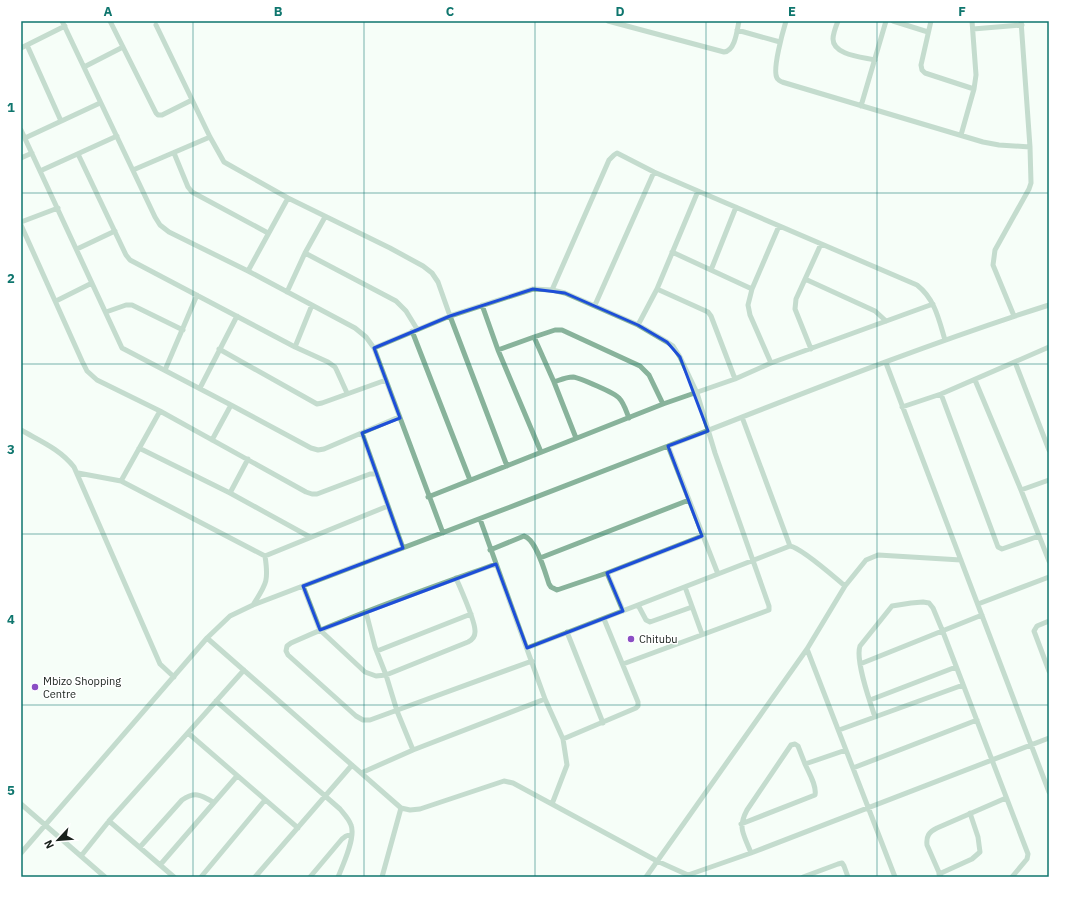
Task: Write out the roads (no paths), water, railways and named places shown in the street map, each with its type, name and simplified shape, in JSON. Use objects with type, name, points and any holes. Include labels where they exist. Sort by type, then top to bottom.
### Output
[{"type":"street","points":[[110,21],[158,115],[162,115],[192,100]]},
{"type":"street","points":[[608,21],[724,52],[728,52],[732,48],[740,21]]},
{"type":"street","points":[[786,21],[780,42],[775,73],[777,79],[782,82],[999,145],[1030,147]]},
{"type":"street","points":[[838,21],[833,39],[835,47],[839,52],[875,60]]},
{"type":"street","points":[[861,106],[886,21]]},
{"type":"street","points":[[893,21],[928,32]]},
{"type":"street","points":[[931,21],[921,65],[922,70],[925,74],[974,89]]},
{"type":"street","points":[[961,135],[974,89],[976,75],[972,21]]},
{"type":"street","points":[[21,48],[64,23],[100,103],[160,225],[169,232],[248,271],[355,328],[366,337],[374,348],[443,533]]},
{"type":"street","points":[[973,29],[1022,23],[1031,183],[995,250],[993,259],[993,265],[1014,316]]},
{"type":"street","points":[[156,25],[210,137],[224,162],[288,198],[390,248],[423,266],[432,273],[438,282],[507,466]]},
{"type":"street","points":[[737,30],[780,42]]},
{"type":"street","points":[[27,45],[61,121]]},
{"type":"street","points":[[84,67],[123,47]]},
{"type":"street","points":[[25,138],[100,103]]},
{"type":"street","points":[[21,130],[122,348],[311,448],[318,450],[324,449],[400,417]]},
{"type":"street","points":[[40,171],[117,136]]},
{"type":"street","points":[[133,170],[210,137]]},
{"type":"street","points":[[21,158],[32,153]]},
{"type":"street","points":[[174,153],[188,187],[192,192],[268,233]]},
{"type":"street","points":[[552,290],[611,157],[617,153],[654,172],[917,285],[929,296],[945,340]]},
{"type":"street","points":[[78,154],[126,255],[130,260],[295,347],[328,362],[335,367],[347,393]]},
{"type":"street","points":[[595,305],[654,172]]},
{"type":"street","points":[[638,325],[658,289],[698,191]]},
{"type":"street","points":[[248,271],[288,198]]},
{"type":"street","points":[[711,270],[736,207]]},
{"type":"street","points":[[58,208],[21,224],[82,361],[87,371],[92,376],[160,411],[306,492],[312,494],[370,474],[376,474]]},
{"type":"street","points":[[287,292],[305,253],[325,217]]},
{"type":"street","points":[[772,364],[748,310],[748,305],[752,289],[779,226]]},
{"type":"street","points":[[77,250],[115,232]]},
{"type":"street","points":[[810,349],[795,309],[796,299],[822,244]]},
{"type":"street","points":[[672,252],[752,289]]},
{"type":"street","points":[[305,253],[396,301],[406,311],[470,480]]},
{"type":"street","points":[[805,279],[875,311],[886,321]]},
{"type":"street","points":[[56,301],[92,283]]},
{"type":"street","points":[[374,348],[450,316],[533,289],[552,290],[565,293],[595,305],[638,325],[672,346],[680,357],[697,393],[715,453],[754,560],[770,610],[622,664]]},
{"type":"street","points":[[658,289],[708,312],[711,316],[735,379]]},
{"type":"street","points":[[165,370],[198,295]]},
{"type":"street","points":[[106,312],[126,304],[132,305],[183,330]]},
{"type":"street","points":[[428,496],[663,404],[735,379],[810,349],[933,304]]},
{"type":"street","points":[[295,347],[312,305]]},
{"type":"street","points":[[482,305],[498,350],[541,452]]},
{"type":"street","points":[[21,853],[207,638],[230,616],[253,605],[742,417],[945,340],[1049,305]]},
{"type":"street","points":[[200,388],[237,316]]},
{"type":"street","points":[[498,350],[555,330],[562,330],[640,366],[649,375],[663,404]]},
{"type":"street","points":[[534,337],[576,438]]},
{"type":"street","points":[[902,406],[941,394],[1049,348]]},
{"type":"street","points":[[219,349],[317,404],[386,380]]},
{"type":"street","points":[[1015,362],[1049,450]]},
{"type":"street","points":[[886,363],[1049,792]]},
{"type":"street","points":[[554,382],[567,378],[578,378],[614,394],[622,401],[629,418]]},
{"type":"street","points":[[975,380],[1022,490],[1049,561]]},
{"type":"street","points":[[941,394],[998,547],[1002,549],[1039,536]]},
{"type":"street","points":[[212,440],[231,405]]},
{"type":"street","points":[[121,482],[160,411]]},
{"type":"street","points":[[742,417],[790,546]]},
{"type":"street","points":[[21,430],[63,455],[69,460],[78,473],[160,664],[174,677]]},
{"type":"street","points":[[362,433],[403,548]]},
{"type":"street","points":[[668,446],[718,574]]},
{"type":"street","points":[[139,448],[230,493],[310,537]]},
{"type":"street","points":[[230,493],[248,459]]},
{"type":"street","points":[[78,473],[121,482],[264,556],[268,572],[267,581],[253,605]]},
{"type":"street","points":[[1022,490],[1049,480]]},
{"type":"street","points":[[540,558],[688,500]]},
{"type":"street","points":[[264,556],[388,506]]},
{"type":"street","points":[[480,519],[545,699],[563,739],[567,765],[552,804]]},
{"type":"street","points":[[490,550],[524,536],[528,537],[533,543],[540,558],[549,584],[557,590],[607,573],[702,536]]},
{"type":"street","points":[[527,648],[790,546],[803,553],[845,586]]},
{"type":"street","points":[[646,877],[807,649],[845,586],[866,560],[878,555],[960,560]]},
{"type":"street","points":[[496,564],[320,630],[287,646],[286,651],[288,655],[356,716],[363,720],[370,720],[397,711],[532,661]]},
{"type":"street","points":[[607,573],[623,611]]},
{"type":"street","points":[[978,604],[1049,576]]},
{"type":"street","points":[[303,586],[320,630],[364,672],[376,676],[386,675],[472,640],[476,631],[471,614],[456,578]]},
{"type":"street","points":[[685,587],[702,634]]},
{"type":"street","points":[[875,717],[860,664],[858,654],[860,646],[890,608],[895,605],[923,602],[929,603],[933,608],[943,632],[1028,854],[1027,859],[1012,877]]},
{"type":"street","points":[[638,605],[646,620],[650,622],[692,607]]},
{"type":"street","points":[[366,612],[377,652],[397,711],[414,750]]},
{"type":"street","points":[[377,652],[471,614]]},
{"type":"street","points":[[860,664],[982,616]]},
{"type":"street","points":[[563,739],[603,723],[638,706],[638,702],[604,619]]},
{"type":"street","points":[[1049,622],[1037,626],[1034,631],[1049,670]]},
{"type":"street","points":[[567,632],[603,723]]},
{"type":"street","points":[[207,638],[401,808],[420,810],[504,781],[514,783],[688,876],[1049,738]]},
{"type":"street","points":[[807,649],[895,877]]},
{"type":"street","points":[[870,700],[956,667]]},
{"type":"street","points":[[81,856],[109,821],[244,670]]},
{"type":"street","points":[[839,730],[963,685]]},
{"type":"street","points":[[361,773],[414,750],[545,699]]},
{"type":"street","points":[[216,701],[340,809],[351,822],[352,834],[346,858],[338,877]]},
{"type":"street","points":[[853,768],[977,720]]},
{"type":"street","points":[[188,733],[298,828]]},
{"type":"street","points":[[741,824],[815,795],[815,788],[798,746],[795,744],[791,745],[747,810],[741,824],[751,853]]},
{"type":"street","points":[[805,764],[846,750]]},
{"type":"street","points":[[255,877],[352,765]]},
{"type":"street","points":[[160,865],[237,776]]},
{"type":"street","points":[[140,847],[188,795],[201,795],[213,802]]},
{"type":"street","points":[[970,814],[978,837],[980,852],[972,859],[940,875],[927,845],[927,835],[937,828],[1006,798]]},
{"type":"street","points":[[201,877],[265,800]]},
{"type":"street","points":[[21,804],[105,877]]},
{"type":"street","points":[[382,877],[401,808]]},
{"type":"street","points":[[109,821],[174,877]]},
{"type":"street","points":[[310,877],[342,839],[352,834]]},
{"type":"street","points":[[803,877],[838,864],[842,864],[844,866],[848,877]]},
{"type":"place","name":"Chitubu","points":[[631,639]]},
{"type":"place","name":"Mbizo Shopping Centre","points":[[35,687]]}]
